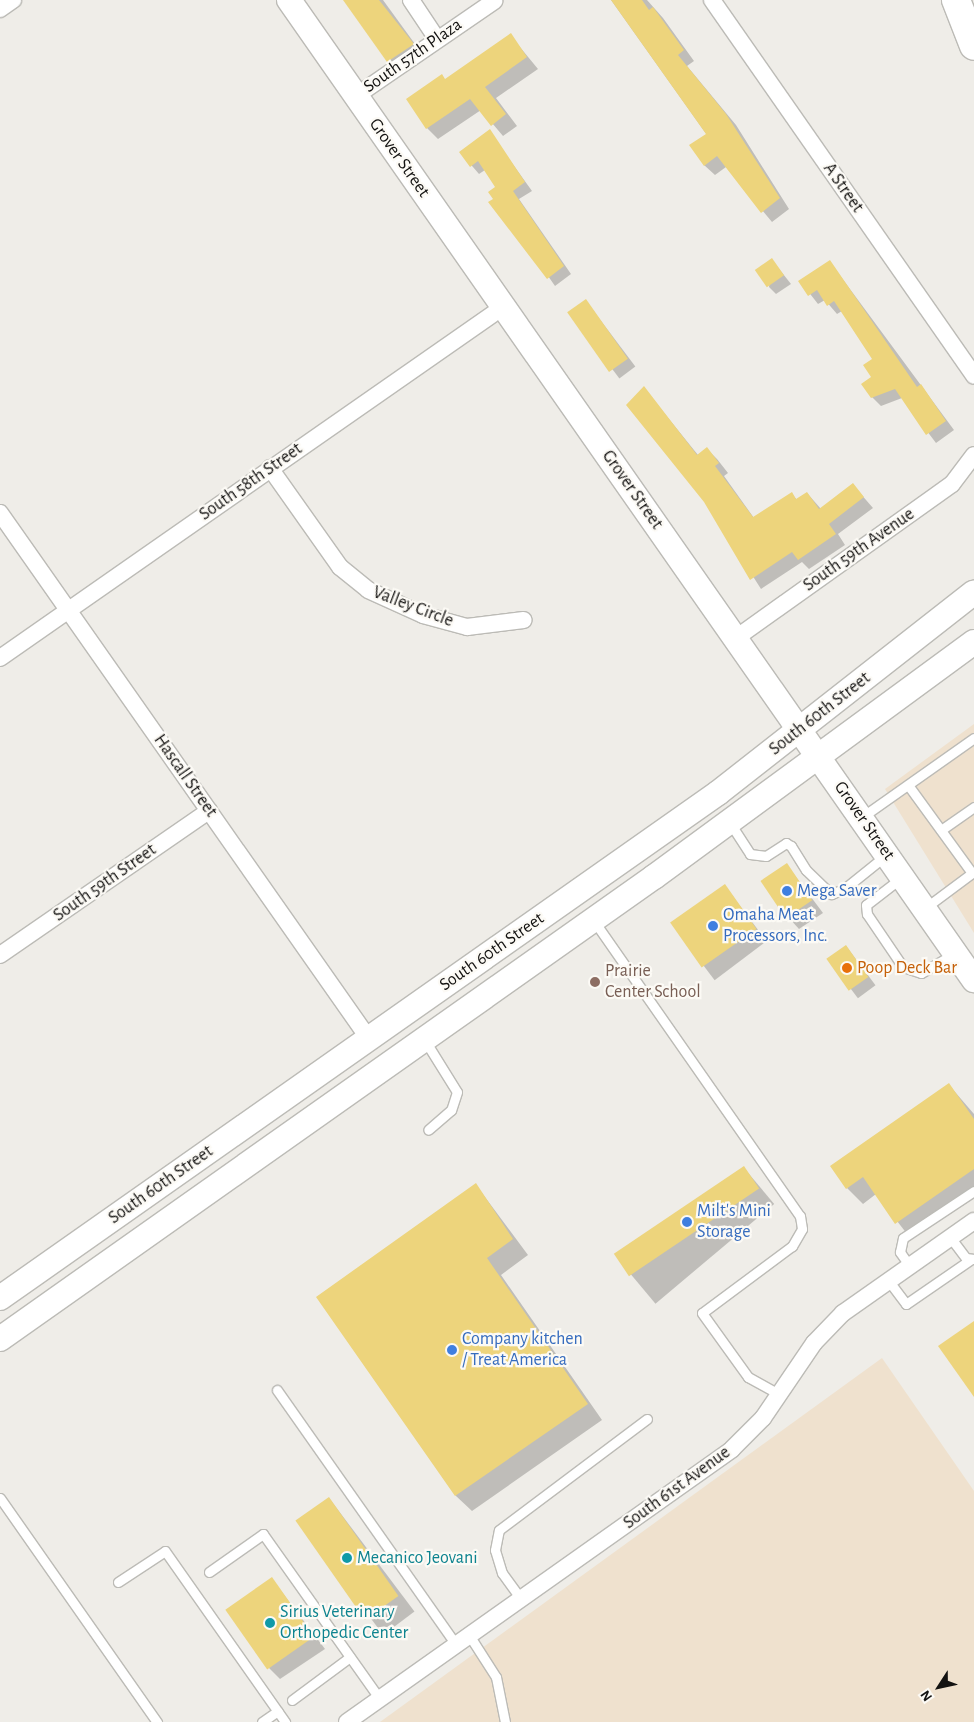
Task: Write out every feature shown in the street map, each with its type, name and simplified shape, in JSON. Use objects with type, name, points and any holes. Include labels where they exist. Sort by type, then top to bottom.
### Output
[{"type":"highway","points":[[956,0],[974,46]]},
{"type":"main road","name":"Grover Street","points":[[289,0],[974,980]]},
{"type":"main road","name":"South 60th Street","points":[[0,1298],[536,921],[800,730],[974,592]]},
{"type":"main road","name":"South 60th Street","points":[[0,1339],[730,823],[974,642]]},
{"type":"main road","points":[[424,1039],[419,1024],[424,1018],[502,963],[536,921]]},
{"type":"street","points":[[0,9],[13,0]]},
{"type":"street","points":[[411,0],[437,39]]},
{"type":"street","name":"South 57th Plaza","points":[[356,96],[494,0]]},
{"type":"street","name":"A Street","points":[[712,0],[974,376]]},
{"type":"street","name":"South 58th Street","points":[[0,658],[503,307]]},
{"type":"street","name":"South 59th Avenue","points":[[736,638],[952,484],[974,455]]},
{"type":"street","name":"Valley Circle","points":[[270,468],[340,567],[368,590],[423,615],[467,627],[524,620]]},
{"type":"street","name":"Hascall Street","points":[[0,513],[369,1039]]},
{"type":"street","name":"South 59th Street","points":[[0,955],[209,811]]},
{"type":"street","name":"South 61st Avenue","points":[[347,1722],[732,1449],[780,1395],[826,1330],[888,1280],[974,1221]]},
{"type":"lane","points":[[862,818],[974,738]]},
{"type":"lane","points":[[908,784],[972,873],[925,908]]},
{"type":"lane","points":[[941,830],[974,807]]},
{"type":"lane","points":[[730,823],[750,854],[766,856],[786,843],[791,846],[812,877],[831,894],[844,889],[887,854]]},
{"type":"lane","points":[[903,877],[866,905],[868,914],[904,967],[920,973],[955,952]]},
{"type":"lane","points":[[594,920],[800,1216],[802,1228],[792,1246],[702,1313],[738,1367],[780,1395]]},
{"type":"lane","points":[[424,1039],[457,1092],[451,1110],[428,1130]]},
{"type":"lane","points":[[909,1266],[900,1252],[903,1238],[974,1191]]},
{"type":"lane","points":[[888,1280],[906,1304],[972,1259],[950,1237]]},
{"type":"lane","points":[[277,1390],[462,1640],[496,1677],[505,1722]]},
{"type":"lane","points":[[521,1599],[502,1573],[494,1550],[499,1530],[648,1419]]},
{"type":"lane","points":[[0,1498],[157,1722]]},
{"type":"lane","points":[[209,1572],[263,1534],[380,1699]]},
{"type":"lane","points":[[118,1582],[165,1550],[285,1722]]},
{"type":"lane","points":[[292,1700],[350,1657]]},
{"type":"lane","points":[[262,1722],[278,1711]]},
{"type":"shaded area","points":[[974,724],[974,933],[885,789]]},
{"type":"shaded area","points":[[882,1358],[974,1491],[974,1722],[380,1722]]},
{"type":"building","points":[[343,0],[379,0],[414,44],[387,62]]},
{"type":"building","points":[[611,0],[642,0],[649,10],[653,7],[684,50],[678,55],[726,114],[780,198],[761,213],[717,156],[704,166],[689,145],[706,134]]},
{"type":"building","points":[[511,33],[527,57],[485,87],[506,114],[491,126],[470,99],[426,129],[406,99],[442,74],[445,79]]},
{"type":"building","points":[[490,129],[525,182],[513,191],[564,266],[547,279],[488,202],[493,199],[488,192],[495,187],[478,161],[470,167],[459,152]]},
{"type":"building","points":[[772,258],[784,275],[767,287],[755,270]]},
{"type":"building","points":[[830,260],[917,387],[921,384],[946,421],[926,435],[895,389],[871,398],[861,384],[871,377],[863,365],[872,359],[834,301],[827,306],[817,290],[808,296],[798,281]]},
{"type":"building","points":[[586,299],[628,359],[609,372],[567,312]]},
{"type":"building","points":[[644,386],[697,455],[707,447],[719,463],[715,466],[753,517],[792,492],[796,499],[807,492],[819,509],[853,483],[864,497],[829,524],[836,534],[798,560],[792,552],[750,580],[704,502],[626,405]]},
{"type":"building","name":"Mega Saver","points":[[787,863],[812,900],[786,918],[760,881]]},
{"type":"building","name":"Omaha Meat Processors, Inc.","points":[[725,884],[757,929],[702,967],[670,922]]},
{"type":"building","name":"Poop Deck Bar","points":[[846,945],[868,977],[849,991],[826,959]]},
{"type":"building","points":[[949,1083],[974,1119],[974,1169],[895,1224],[863,1177],[846,1189],[830,1166]]},
{"type":"building","name":"Milt's Mini Storage","points":[[744,1166],[759,1188],[629,1276],[614,1254]]},
{"type":"building","name":"Company kitchen / Treat America","points":[[476,1183],[513,1239],[487,1258],[588,1404],[455,1496],[316,1297]]},
{"type":"building","points":[[974,1321],[974,1397],[938,1346]]},
{"type":"building","name":"Mecanico Jeovani","points":[[329,1497],[398,1596],[365,1620],[295,1521]]},
{"type":"building","name":"Sirius Veterinary Orthopedic Center","points":[[272,1577],[314,1637],[267,1669],[225,1610]]},
{"type":"place","name":"Mega Saver","points":[[787,891]]},
{"type":"place","name":"Omaha Meat Processors, Inc.","points":[[713,926]]},
{"type":"place","name":"Poop Deck Bar","points":[[847,968]]},
{"type":"place","name":"Prairie Center School","points":[[595,982]]},
{"type":"place","name":"Milt's Mini Storage","points":[[687,1222]]},
{"type":"place","name":"Company kitchen / Treat America","points":[[452,1350]]},
{"type":"place","name":"Mecanico Jeovani","points":[[347,1558]]},
{"type":"place","name":"Sirius Veterinary Orthopedic Center","points":[[270,1623]]}]
